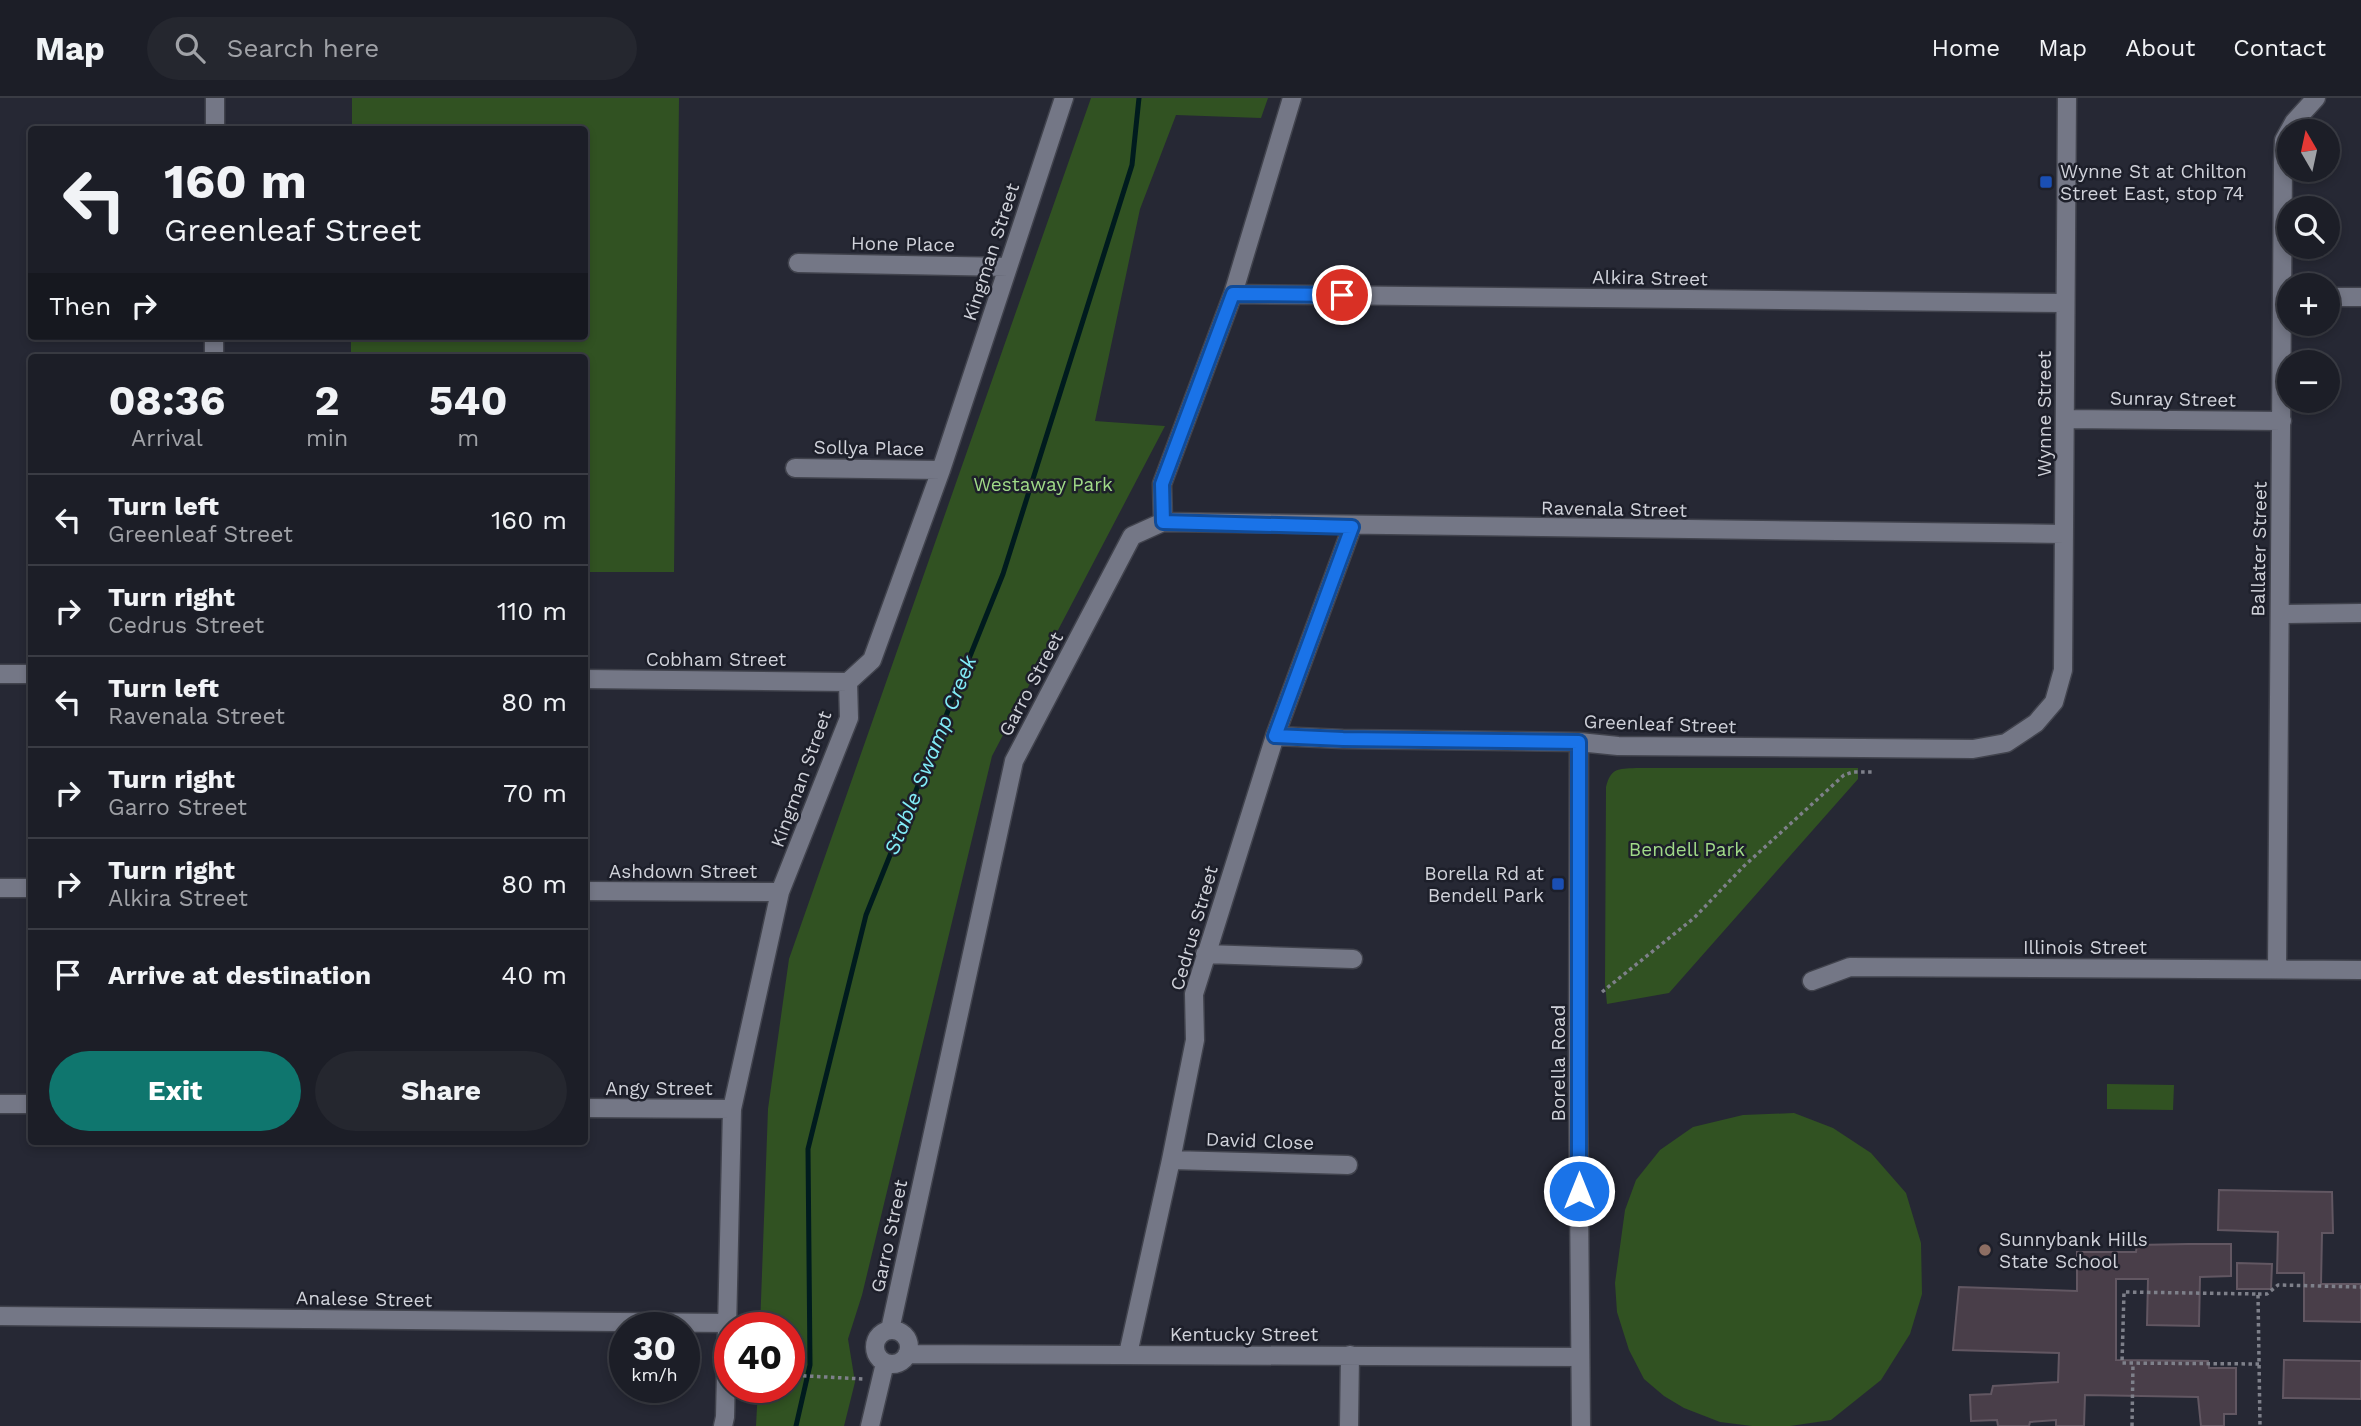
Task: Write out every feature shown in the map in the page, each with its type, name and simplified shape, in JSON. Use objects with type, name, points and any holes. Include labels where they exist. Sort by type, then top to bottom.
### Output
[{"type":"street","points":[[215,98],[215,126]]},
{"type":"street","name":"Kingman Street","points":[[728,1312],[732,1109],[780,892],[849,718],[848,682],[872,660],[941,470],[1065,98]]},
{"type":"street","points":[[1163,522],[1162,484],[1233,294],[1292,98]]},
{"type":"street","name":"Wynne Street","points":[[2036,723],[2054,702],[2063,670],[2067,98]]},
{"type":"street","name":"Ballater Street","points":[[2286,273],[2284,140],[2294,122],[2316,98]]},
{"type":"street","name":"Hone Place","points":[[798,263],[1008,267]]},
{"type":"street","name":"Alkira Street","points":[[1233,294],[2066,303]]},
{"type":"street","points":[[2340,297],[2361,297]]},
{"type":"street","name":"Ballater Street","points":[[2277,968],[2285,336]]},
{"type":"street","name":"Sunray Street","points":[[2065,419],[2282,421]]},
{"type":"street","name":"Sollya Place","points":[[795,468],[941,470]]},
{"type":"street","name":"Ravenala Street","points":[[1163,522],[1352,527],[2064,534]]},
{"type":"street","name":"Garro Street","points":[[890,1329],[1014,761],[1132,536],[1163,522]]},
{"type":"street","name":"Cedrus Street","points":[[1128,1354],[1195,1040],[1194,994],[1275,736],[1352,527]]},
{"type":"street","points":[[2280,614],[2361,613]]},
{"type":"street","points":[[0,674],[28,674]]},
{"type":"street","name":"Cobham Street","points":[[588,679],[848,682]]},
{"type":"street","name":"Greenleaf Street","points":[[1275,736],[1579,742],[1618,746],[1973,750],[2006,743],[2036,723]]},
{"type":"street","name":"Borella Road","points":[[1579,742],[1581,1426]]},
{"type":"street","points":[[0,888],[28,888]]},
{"type":"street","name":"Ashdown Street","points":[[588,891],[780,892]]},
{"type":"street","points":[[1205,954],[1353,959]]},
{"type":"street","name":"Illinois Street","points":[[1812,981],[1850,967],[2361,970]]},
{"type":"street","points":[[0,1104],[28,1104]]},
{"type":"street","name":"Angy Street","points":[[588,1108],[732,1109]]},
{"type":"street","name":"David Close","points":[[1171,1160],[1348,1165]]},
{"type":"street","name":"Analese Street","points":[[0,1316],[714,1323]]},
{"type":"street","points":[[890,1329],[901,1332],[907,1338],[909,1346],[907,1354],[898,1363],[885,1363],[876,1355],[875,1344],[880,1334],[890,1329]]},
{"type":"street","name":"Kentucky Street","points":[[907,1354],[1580,1357]]},
{"type":"street","points":[[1349,1426],[1350,1355]]},
{"type":"street","points":[[870,1426],[885,1363]]},
{"type":"street","name":"Kingman Street","points":[[723,1426],[725,1403]]},
{"type":"path","points":[[1602,992],[1694,918],[1744,866],[1844,775],[1872,772]]},
{"type":"path","points":[[2259,1364],[2122,1363],[2124,1292],[2267,1294],[2278,1285],[2361,1287]]},
{"type":"path","points":[[2258,1294],[2260,1426]]},
{"type":"path","points":[[2132,1426],[2133,1363]]},
{"type":"path","points":[[805,1376],[845,1377]]},
{"type":"green space","points":[[352,98],[679,98],[674,572],[588,572],[588,354],[351,354],[351,340],[588,340],[588,126],[352,126]]},
{"type":"green space","name":"Westaway Park","points":[[1091,98],[1268,98],[1261,118],[1176,115],[1140,209],[1095,421],[1165,426],[992,756],[862,1295],[848,1339],[855,1382],[844,1426],[756,1426],[757,1403],[805,1403],[805,1312],[761,1312],[768,1109],[789,959]]},
{"type":"green space","name":"Bendell Park","points":[[1636,768],[1858,768],[1858,779],[1669,993],[1607,1004],[1606,787],[1610,776],[1616,771]]},
{"type":"green space","points":[[2107,1084],[2174,1085],[2173,1110],[2107,1109]]},
{"type":"green space","points":[[1794,1113],[1833,1128],[1871,1153],[1906,1193],[1921,1243],[1922,1294],[1910,1334],[1881,1380],[1831,1420],[1790,1426],[1752,1426],[1720,1422],[1684,1408],[1664,1396],[1644,1379],[1629,1350],[1617,1312],[1615,1283],[1625,1210],[1636,1180],[1660,1150],[1693,1127],[1743,1115]]},
{"type":"building","points":[[2219,1190],[2332,1192],[2333,1233],[2322,1233],[2321,1284],[2361,1284],[2361,1322],[2304,1321],[2304,1273],[2277,1273],[2278,1232],[2218,1230]]},
{"type":"building","points":[[2231,1244],[2231,1276],[2200,1277],[2199,1326],[2147,1325],[2148,1279],[2116,1279],[2116,1360],[2208,1361],[2209,1368],[2236,1368],[2236,1414],[2224,1414],[2224,1426],[2201,1426],[2198,1397],[2085,1395],[2084,1426],[2056,1426],[2056,1420],[2030,1422],[2029,1426],[1998,1426],[1997,1420],[1971,1421],[1970,1395],[1991,1394],[1993,1386],[2058,1382],[2059,1353],[1953,1350],[1959,1287],[2077,1291],[2077,1252],[2136,1252],[2137,1245]]},
{"type":"building","points":[[2237,1263],[2272,1264],[2271,1289],[2237,1289]]},
{"type":"building","points":[[2284,1360],[2361,1361],[2361,1399],[2283,1398]]},
{"type":"waterway","name":"Stable Swamp Creek","points":[[796,1426],[810,1365],[808,1149],[866,915],[1003,574],[1132,165],[1139,98]]},
{"type":"place","name":"Wynne St at Chilton Street East, stop 74","points":[[2046,182]]},
{"type":"place","name":"Borella Rd at Bendell Park","points":[[1558,884]]},
{"type":"place","name":"Sunnybank Hills State School","points":[[1985,1250]]},
{"type":"route","points":[[1342,295],[1233,294],[1162,484],[1163,522],[1352,527],[1275,736],[1579,742],[1579,1191]]}]
